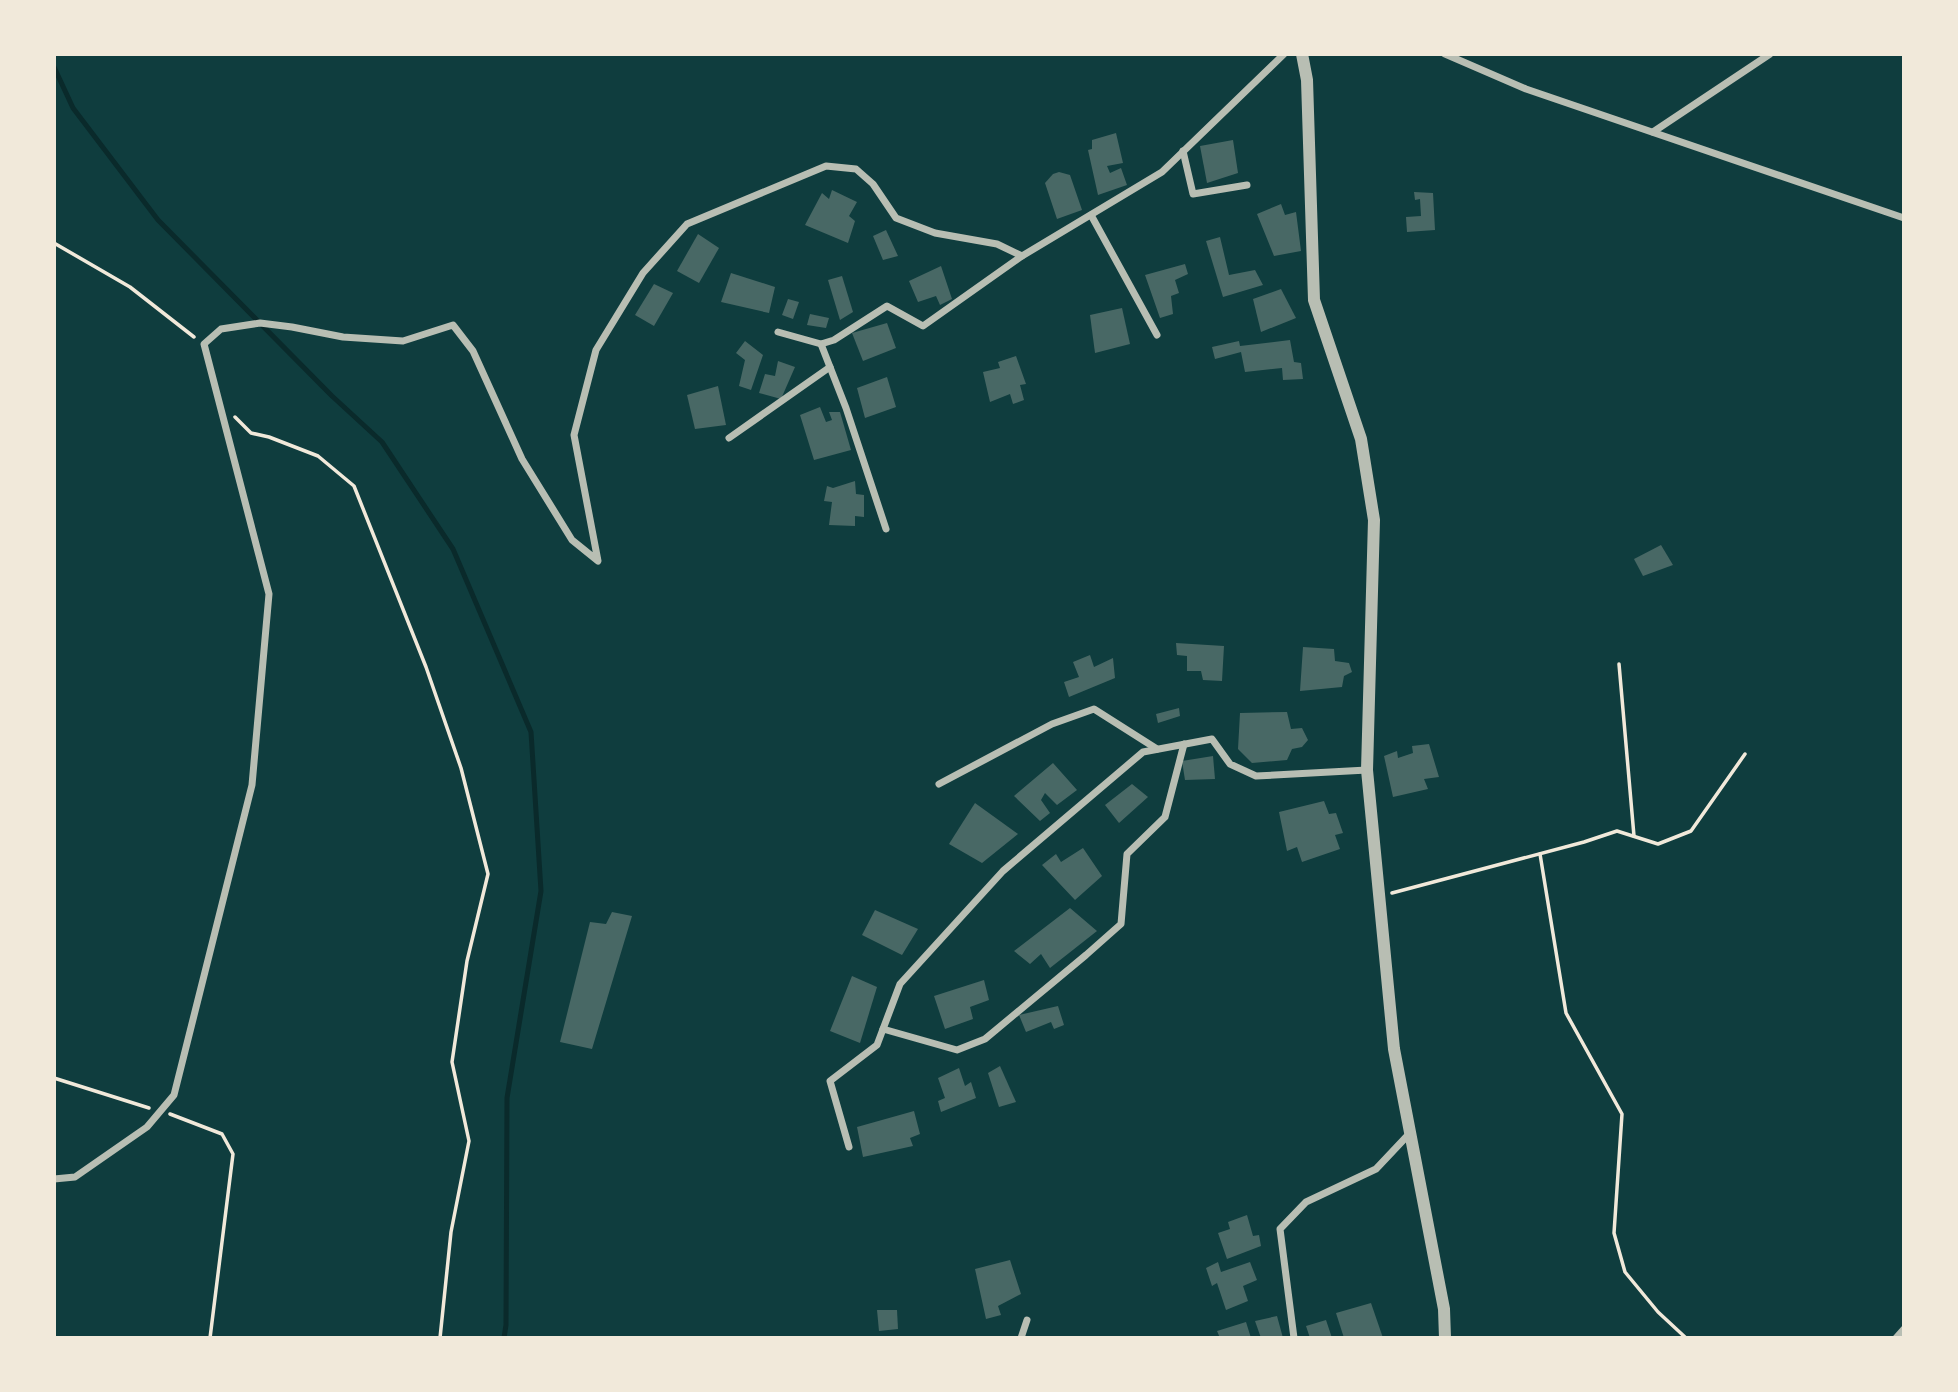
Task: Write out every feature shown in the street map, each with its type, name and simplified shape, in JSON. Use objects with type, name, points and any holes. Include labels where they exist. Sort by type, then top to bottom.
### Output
[{"type":"street","points":[[778,332],[821,344],[834,341],[887,306],[923,326],[1022,256],[1162,172],[1284,54]]},
{"type":"street","points":[[1302,54],[1307,80],[1314,300],[1361,439],[1374,520],[1367,770],[1394,1049],[1444,1309],[1446,1338]]},
{"type":"street","points":[[1445,54],[1526,89],[1904,218]]},
{"type":"street","points":[[1653,132],[1770,54]]},
{"type":"street","points":[[1183,151],[1193,194],[1247,185]]},
{"type":"street","points":[[54,1179],[75,1177],[147,1127],[174,1095],[252,785],[269,594],[204,344],[221,329],[260,324],[342,337],[403,341],[453,325],[473,351],[522,459],[572,540],[598,561],[574,435],[596,349],[643,273],[687,223],[826,166],[856,169],[873,184],[896,218],[935,233],[997,244],[1022,256]]},
{"type":"street","points":[[1091,215],[1157,335]]},
{"type":"street","points":[[821,344],[846,408],[886,529]]},
{"type":"street","points":[[729,438],[830,367]]},
{"type":"street","points":[[939,784],[1052,724],[1094,709],[1157,750]]},
{"type":"street","points":[[849,1147],[830,1081],[877,1045],[900,984],[1003,871],[1143,752],[1212,739],[1230,764],[1256,776],[1367,770]]},
{"type":"street","points":[[883,1029],[957,1050],[985,1039],[1121,924],[1127,854],[1165,817],[1184,744]]},
{"type":"street","points":[[1294,1338],[1280,1229],[1307,1202],[1376,1168],[1409,1134]]},
{"type":"street","points":[[1021,1338],[1027,1320]]},
{"type":"street","points":[[1896,1338],[1904,1329]]},
{"type":"path","points":[[54,243],[130,287],[204,344]]},
{"type":"path","points":[[218,400],[251,433],[318,456],[354,486],[435,692],[461,768],[488,874],[467,961],[452,1062],[469,1141],[450,1232],[440,1338]]},
{"type":"path","points":[[1619,664],[1634,836]]},
{"type":"path","points":[[1380,896],[1617,831],[1658,844],[1691,831],[1745,754]]},
{"type":"path","points":[[1540,854],[1566,1013],[1622,1114],[1614,1233],[1625,1272],[1658,1312],[1686,1338]]},
{"type":"path","points":[[54,1079],[161,1111],[222,1134],[233,1154],[210,1338]]},
{"type":"building","points":[[1116,133],[1123,163],[1107,166],[1110,173],[1121,168],[1127,185],[1098,195],[1088,150],[1092,149],[1092,140]]},
{"type":"building","points":[[1233,140],[1238,173],[1207,183],[1200,146]]},
{"type":"building","points":[[1059,172],[1070,175],[1082,210],[1057,219],[1045,183],[1053,174]]},
{"type":"building","points":[[832,190],[857,202],[849,216],[855,221],[848,243],[805,225],[822,193],[829,199]]},
{"type":"building","points":[[1414,192],[1433,193],[1435,230],[1407,232],[1406,217],[1421,216],[1420,199],[1415,200]]},
{"type":"building","points":[[1281,204],[1285,215],[1296,212],[1301,251],[1274,256],[1257,214]]},
{"type":"building","points":[[886,230],[898,256],[883,260],[873,236]]},
{"type":"building","points":[[698,234],[719,248],[699,283],[677,271]]},
{"type":"building","points":[[1220,237],[1229,275],[1255,270],[1263,285],[1223,297],[1206,241]]},
{"type":"building","points":[[1185,264],[1188,274],[1175,280],[1179,293],[1171,296],[1173,314],[1160,318],[1145,275]]},
{"type":"building","points":[[941,266],[952,299],[940,305],[936,296],[918,302],[909,281]]},
{"type":"building","points":[[731,273],[775,287],[769,313],[721,302]]},
{"type":"building","points":[[842,276],[853,312],[840,320],[828,280]]},
{"type":"building","points":[[654,284],[673,293],[654,326],[635,315]]},
{"type":"building","points":[[1281,289],[1296,318],[1261,332],[1253,299]]},
{"type":"building","points":[[788,299],[799,302],[793,319],[782,315]]},
{"type":"building","points":[[1122,308],[1130,344],[1095,353],[1090,315]]},
{"type":"building","points":[[810,314],[829,318],[826,328],[807,325]]},
{"type":"building","points":[[887,323],[896,348],[863,361],[852,333]]},
{"type":"building","points":[[1290,340],[1294,362],[1301,363],[1303,379],[1283,380],[1282,368],[1245,372],[1241,352],[1215,359],[1212,347],[1239,341],[1240,346]]},
{"type":"building","points":[[745,341],[763,355],[751,390],[739,386],[745,360],[736,353]]},
{"type":"building","points":[[1016,356],[1026,384],[1020,385],[1024,400],[1013,404],[1010,394],[990,402],[983,372],[1000,368],[998,362]]},
{"type":"building","points":[[778,361],[795,367],[781,399],[759,393],[765,374],[775,376]]},
{"type":"building","points":[[887,377],[896,407],[865,418],[857,388]]},
{"type":"building","points":[[718,386],[726,425],[695,429],[687,395]]},
{"type":"building","points":[[820,407],[826,422],[832,420],[829,412],[840,412],[851,450],[814,460],[800,415]]},
{"type":"building","points":[[855,481],[856,494],[864,495],[864,517],[855,516],[855,526],[829,525],[832,502],[824,501],[827,486],[833,488]]},
{"type":"building","points":[[1661,545],[1673,565],[1643,576],[1634,559]]},
{"type":"building","points":[[1176,643],[1224,646],[1222,681],[1203,680],[1201,671],[1187,671],[1187,656],[1177,655]]},
{"type":"building","points":[[1303,647],[1334,649],[1335,661],[1349,663],[1352,672],[1344,676],[1342,687],[1300,691]]},
{"type":"building","points":[[1090,655],[1094,667],[1113,658],[1115,678],[1069,697],[1064,682],[1079,677],[1073,662]]},
{"type":"building","points":[[1179,708],[1180,716],[1158,723],[1156,714]]},
{"type":"building","points":[[1287,712],[1291,729],[1302,728],[1308,740],[1302,747],[1292,749],[1287,760],[1252,763],[1238,749],[1240,713]]},
{"type":"building","points":[[1429,744],[1439,777],[1424,779],[1428,789],[1393,797],[1384,756],[1397,751],[1398,758],[1413,753],[1412,746]]},
{"type":"building","points":[[1213,756],[1215,779],[1185,780],[1182,761]]},
{"type":"building","points":[[1053,763],[1077,790],[1057,805],[1045,793],[1041,800],[1050,813],[1040,821],[1014,796]]},
{"type":"building","points":[[1132,784],[1148,797],[1119,823],[1105,805]]},
{"type":"building","points":[[1324,801],[1329,814],[1336,813],[1343,833],[1335,835],[1340,849],[1302,862],[1297,847],[1287,851],[1279,812]]},
{"type":"building","points":[[975,803],[1018,834],[982,863],[949,844]]},
{"type":"building","points":[[1083,848],[1102,876],[1075,900],[1042,865],[1056,854],[1061,862]]},
{"type":"building","points":[[1070,908],[1097,931],[1050,968],[1041,954],[1030,964],[1014,951]]},
{"type":"building","points":[[875,910],[918,929],[902,955],[862,935]]},
{"type":"building","points":[[612,912],[632,916],[592,1049],[560,1042],[590,922],[606,924]]},
{"type":"building","points":[[852,976],[877,987],[860,1043],[830,1031]]},
{"type":"building","points":[[984,980],[989,1000],[970,1007],[973,1019],[945,1029],[934,996]]},
{"type":"building","points":[[1058,1006],[1064,1025],[1054,1029],[1051,1022],[1026,1032],[1019,1015]]},
{"type":"building","points":[[1000,1066],[1016,1102],[999,1107],[988,1073]]},
{"type":"building","points":[[959,1068],[965,1086],[971,1082],[976,1098],[941,1112],[938,1101],[945,1098],[938,1078]]},
{"type":"building","points":[[914,1111],[920,1134],[910,1138],[913,1146],[863,1157],[857,1127]]},
{"type":"building","points":[[1247,1215],[1253,1236],[1259,1235],[1261,1246],[1227,1259],[1218,1233],[1230,1229],[1228,1222]]},
{"type":"building","points":[[1010,1260],[1021,1294],[998,1306],[1001,1315],[986,1319],[975,1269]]},
{"type":"building","points":[[1218,1262],[1221,1272],[1250,1262],[1257,1280],[1243,1286],[1248,1301],[1226,1310],[1217,1283],[1212,1286],[1206,1268]]},
{"type":"building","points":[[1371,1303],[1383,1338],[1344,1338],[1336,1313]]},
{"type":"building","points":[[877,1310],[897,1310],[898,1329],[879,1331]]},
{"type":"building","points":[[1277,1316],[1283,1338],[1261,1338],[1255,1321]]},
{"type":"building","points":[[1326,1320],[1332,1338],[1310,1338],[1306,1326]]},
{"type":"building","points":[[1246,1322],[1251,1338],[1220,1338],[1217,1331]]},
{"type":"waterway","points":[[54,67],[73,108],[158,220],[332,396],[382,442],[453,549],[531,732],[541,891],[507,1098],[504,1338]]}]
